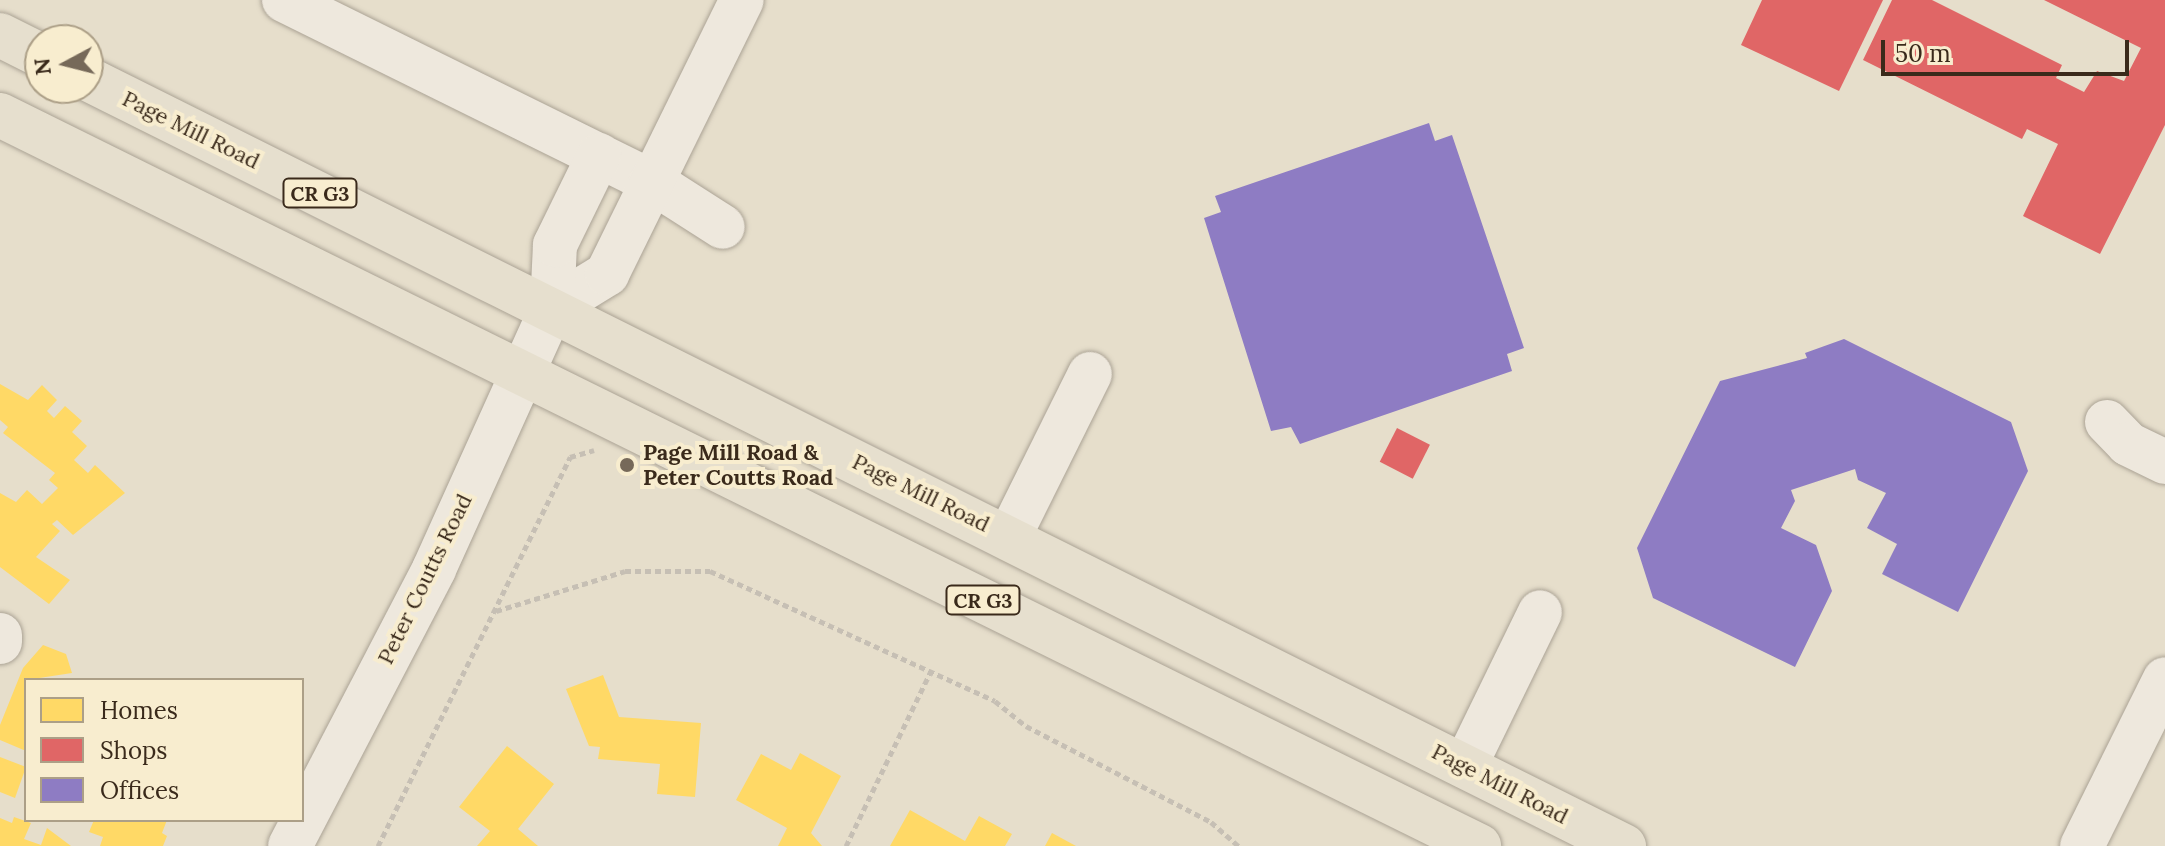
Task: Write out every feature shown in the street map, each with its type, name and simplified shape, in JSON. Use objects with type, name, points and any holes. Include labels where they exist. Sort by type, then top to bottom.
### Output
[{"type":"main road","points":[[0,35],[24,47]]},
{"type":"main road","name":"Page Mill Road","points":[[104,87],[1624,846]]},
{"type":"main road","name":"CR G3","points":[[0,115],[1479,846]]},
{"type":"street","points":[[284,0],[651,181],[723,227]]},
{"type":"street","points":[[552,308],[607,274],[742,0]]},
{"type":"street","points":[[552,308],[555,245],[599,155]]},
{"type":"street","name":"Peter Coutts Road","points":[[304,819],[434,569],[520,371],[552,308]]},
{"type":"street","points":[[1009,537],[1090,374]]},
{"type":"street","points":[[2107,422],[2128,444],[2165,462]]},
{"type":"street","points":[[1465,766],[1540,612]]},
{"type":"street","points":[[0,635],[0,642]]},
{"type":"street","points":[[2082,846],[2165,679]]},
{"type":"street","name":"Peter Coutts Road","points":[[290,846],[302,822]]},
{"type":"path","points":[[378,846],[570,457],[649,435]]},
{"type":"path","points":[[496,611],[625,571],[710,571],[931,670],[1211,822],[1239,846]]},
{"type":"path","points":[[846,846],[931,670]]},
{"type":"building: Homes","points":[[0,384],[28,400],[42,385],[57,400],[47,411],[54,418],[65,406],[82,421],[72,432],[87,446],[74,460],[88,473],[95,465],[125,493],[73,535],[57,520],[52,524],[60,531],[36,557],[70,580],[49,604],[0,567],[0,493],[16,502],[27,490],[42,504],[58,488],[49,480],[55,473],[3,433],[8,427],[0,420]]},
{"type":"building: Homes","points":[[43,645],[66,654],[72,673],[24,678],[24,750],[0,740],[0,725],[23,668]]},
{"type":"building: Homes","points":[[603,675],[619,717],[701,723],[695,797],[657,794],[660,764],[598,759],[600,747],[589,746],[566,689]]},
{"type":"building: Homes","points":[[507,746],[554,784],[518,829],[538,846],[477,846],[490,831],[459,807]]},
{"type":"building: Homes","points":[[800,753],[841,776],[811,833],[822,846],[778,846],[787,828],[736,800],[761,754],[791,770]]},
{"type":"building: Homes","points":[[0,757],[24,766],[15,798],[0,792]]},
{"type":"building: Homes","points":[[910,810],[965,841],[979,816],[1012,834],[1005,846],[890,846]]},
{"type":"building: Homes","points":[[14,817],[31,823],[24,839],[41,845],[47,828],[71,846],[0,846],[0,818],[12,823]]},
{"type":"building: Homes","points":[[93,822],[166,822],[162,833],[167,836],[163,846],[100,846],[103,837],[89,832]]},
{"type":"building: Homes","points":[[1052,833],[1076,846],[1045,846]]},
{"type":"building: Shops","points":[[1762,0],[1883,0],[1839,91],[1741,45]]},
{"type":"building: Shops","points":[[1892,0],[1932,0],[2062,65],[2056,78],[2084,92],[2097,71],[2124,81],[2141,48],[2044,0],[2165,0],[2165,125],[2100,254],[2023,216],[2058,144],[2027,129],[2022,139],[1863,60]]},
{"type":"building: Shops","points":[[1397,428],[1430,445],[1413,479],[1380,462]]},
{"type":"building: Offices","points":[[1429,123],[1435,141],[1452,135],[1524,348],[1507,354],[1512,371],[1300,444],[1291,427],[1271,431],[1204,218],[1221,212],[1215,196]]},
{"type":"building: Offices","points":[[1844,339],[2011,422],[2028,471],[1958,612],[1882,574],[1897,544],[1867,528],[1886,493],[1858,480],[1855,469],[1791,490],[1795,501],[1781,528],[1816,545],[1832,591],[1795,667],[1653,598],[1637,548],[1720,381],[1807,358],[1805,353]]},
{"type":"place","name":"Page Mill Road & Peter Coutts Road","points":[[627,465]]}]
